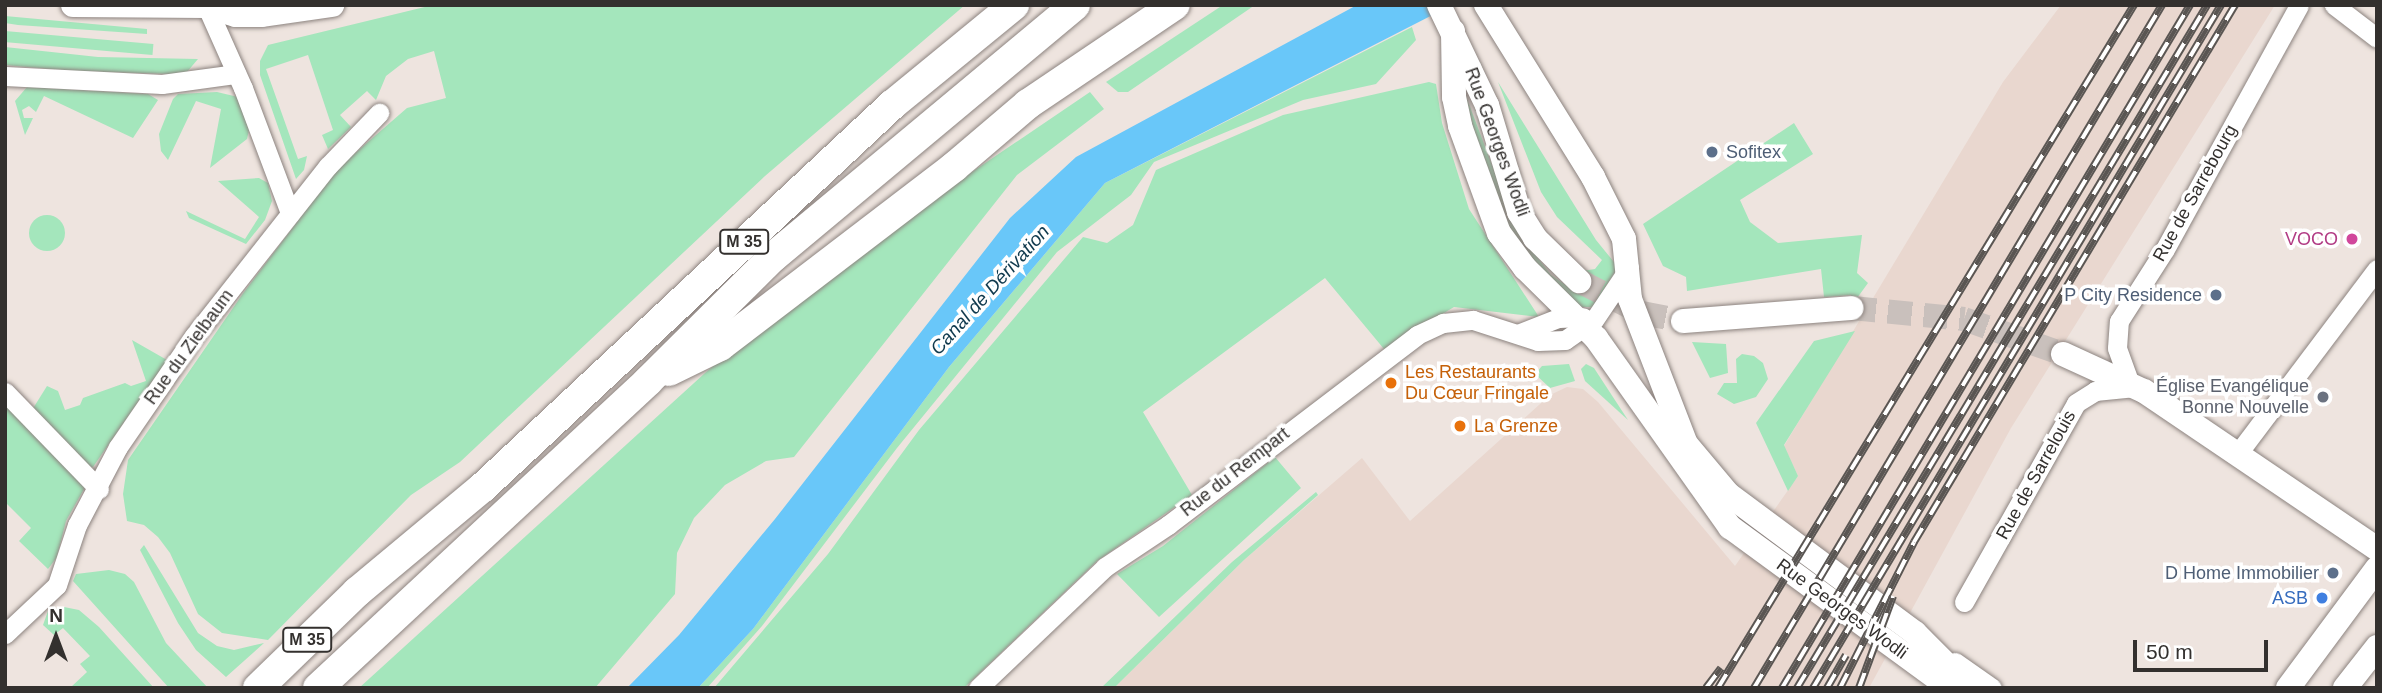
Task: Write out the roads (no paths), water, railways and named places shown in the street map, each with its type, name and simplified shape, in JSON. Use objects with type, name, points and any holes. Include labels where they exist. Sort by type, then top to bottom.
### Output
[{"type":"highway","name":"M 35","points":[[258,688],[357,592],[482,488],[892,105],[1014,5]]},
{"type":"highway","name":"M 35","points":[[318,688],[648,381],[773,257],[1075,5]]},
{"type":"highway","points":[[648,381],[720,346],[954,167],[1028,104],[1175,5]]},
{"type":"main road","points":[[73,5],[207,6],[236,15],[261,15],[331,5]]},
{"type":"main road","points":[[1486,5],[1593,177],[1624,239],[1630,299],[1686,444],[1723,489],[1761,522],[1915,633],[1970,688]]},
{"type":"main road","name":"Rue Georges Wodli","points":[[1446,17],[1487,105],[1520,212],[1535,238],[1579,281]]},
{"type":"main road","name":"Rue Georges Wodli","points":[[1446,17],[1454,97],[1482,194],[1499,233],[1596,338],[1730,527],[1951,688]]},
{"type":"main road","points":[[1683,321],[1852,308]]},
{"type":"main road","points":[[2063,354],[2129,384],[2239,452],[2377,549]]},
{"type":"main road","points":[[2288,688],[2377,568]]},
{"type":"main road","points":[[2345,688],[2377,647]]},
{"type":"street","name":"Rue de Sarrebourg","points":[[2129,384],[2117,348],[2117,332],[2299,5]]},
{"type":"street","points":[[2334,5],[2377,38]]},
{"type":"street","points":[[207,6],[290,213]]},
{"type":"street","points":[[5,76],[162,84],[236,74]]},
{"type":"street","name":"Rue du Zielbaum","points":[[5,634],[57,585],[77,526],[99,489],[117,447],[194,336],[290,213],[379,113]]},
{"type":"street","points":[[1629,268],[1582,321],[1686,444]]},
{"type":"street","points":[[2239,452],[2377,269]]},
{"type":"street","name":"Rue du Rempart","points":[[978,688],[1104,567],[1168,526],[1417,335],[1443,323],[1473,320],[1520,332],[1582,321]]},
{"type":"street","name":"Rue de Sarrelouis","points":[[1964,602],[2076,402],[2086,394],[2129,384]]},
{"type":"street","points":[[5,392],[99,489]]},
{"type":"street","name":"Rue Georges Wodli","points":[[1915,633],[1992,688]]},
{"type":"water","name":"Canal de Dérivation","points":[[1357,5],[1452,5],[1105,183],[949,367],[753,629],[698,688],[627,688],[679,635],[775,519],[1010,218],[1076,157]]},
{"type":"tunnel","points":[[1579,281],[1642,313],[1683,321]]},
{"type":"tunnel","points":[[1852,308],[1964,319],[2063,354]]},
{"type":"railway","points":[[1718,688],[2134,5]]},
{"type":"railway","points":[[1754,688],[2162,5]]},
{"type":"railway","points":[[1782,688],[2190,5]]},
{"type":"railway","points":[[1797,688],[2207,5]]},
{"type":"railway","points":[[1813,688],[2221,5]]},
{"type":"railway","points":[[1840,688],[1914,542],[2235,5]]},
{"type":"railway","points":[[1859,688],[1893,596]]},
{"type":"railway","points":[[1827,688],[1846,655]]},
{"type":"railway","points":[[1706,688],[1721,668]]},
{"type":"place","name":"Sofitex","points":[[1712,152]]},
{"type":"place","name":"VOCO","points":[[2352,239]]},
{"type":"place","name":"P City Residence","points":[[2216,295]]},
{"type":"place","name":"Les Restaurants Du Cœur Fringale","points":[[1391,383]]},
{"type":"place","name":"Église Evangélique Bonne Nouvelle","points":[[2323,397]]},
{"type":"place","name":"La Grenze","points":[[1460,426]]},
{"type":"place","name":"D Home Immobilier","points":[[2333,573]]},
{"type":"place","name":"ASB","points":[[2322,598]]}]
